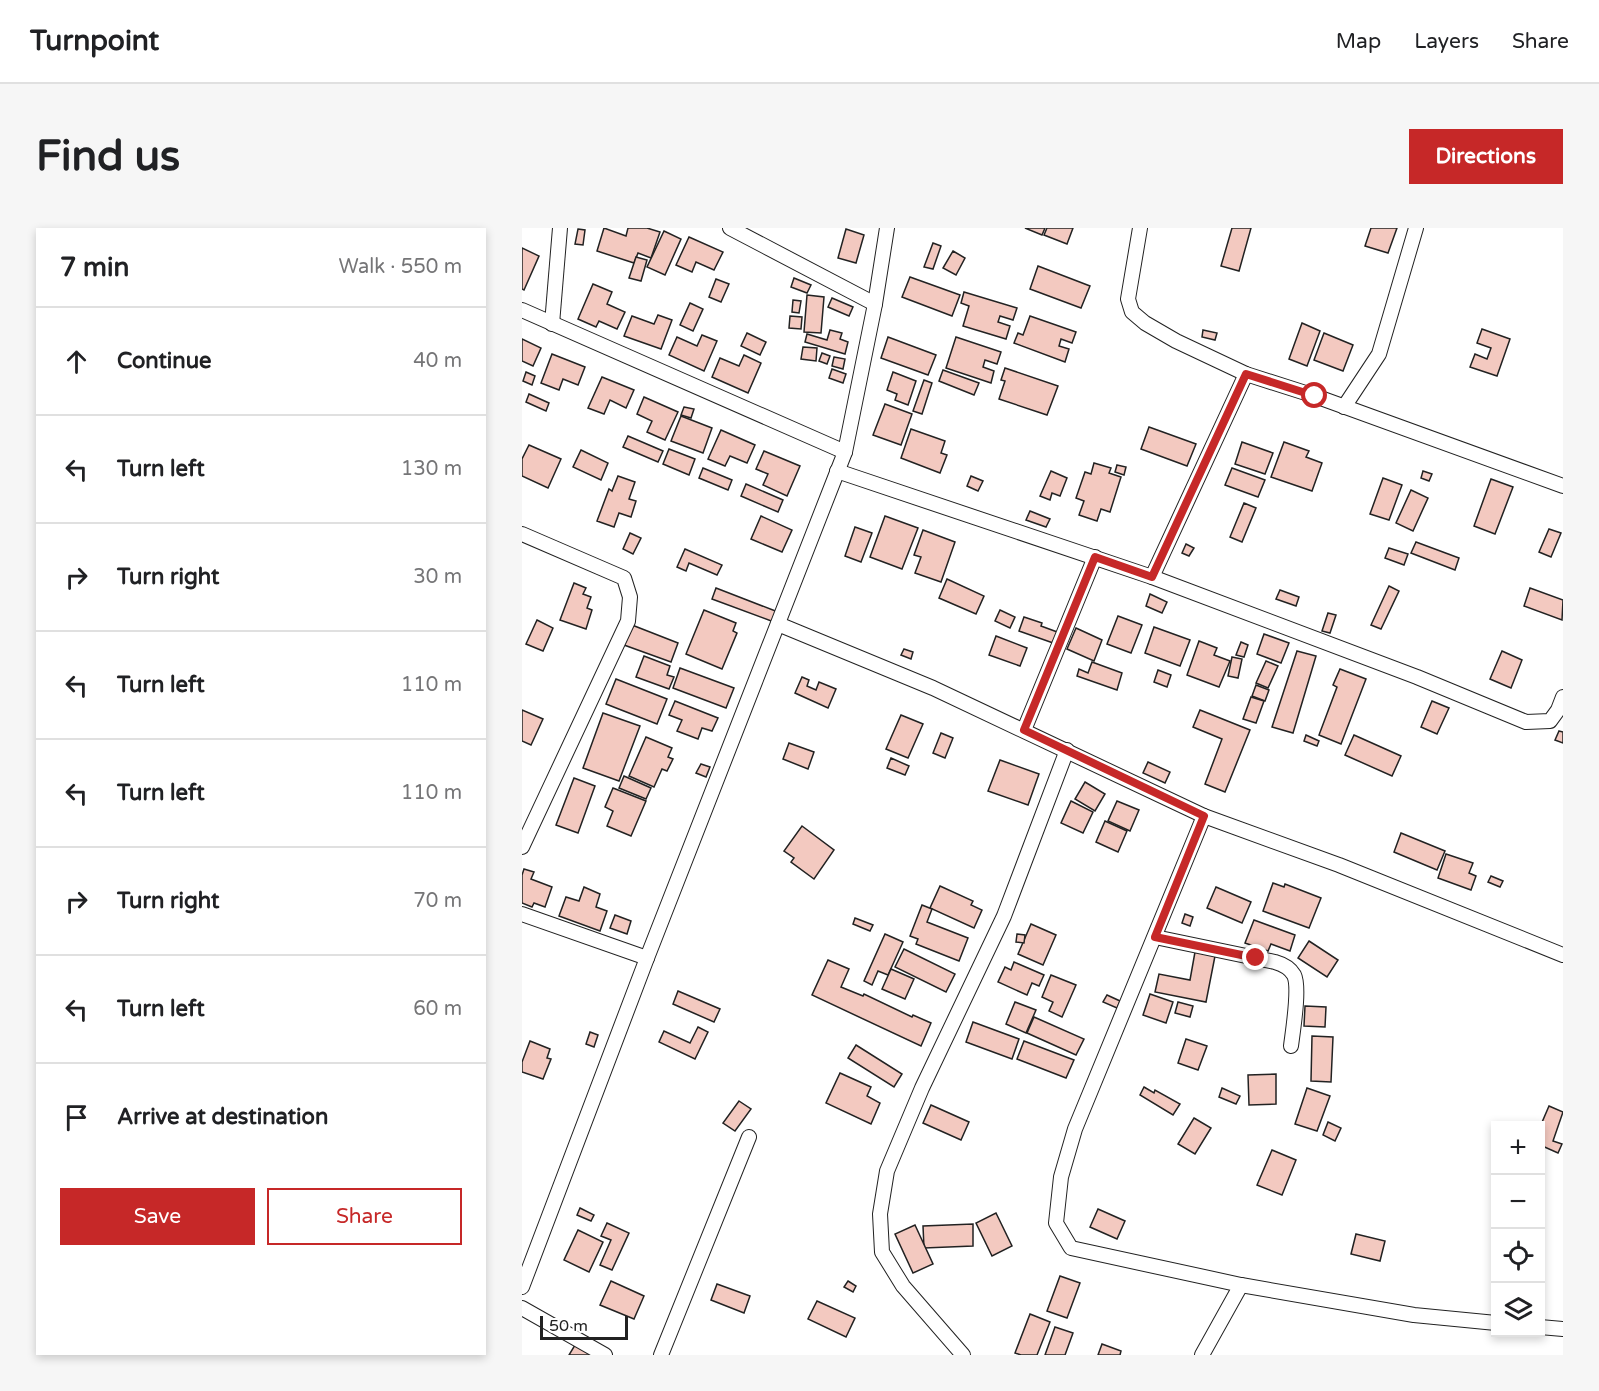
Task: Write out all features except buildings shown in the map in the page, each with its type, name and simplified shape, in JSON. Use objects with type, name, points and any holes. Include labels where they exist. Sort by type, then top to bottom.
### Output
[{"type":"street","points":[[552,324],[560,228]]},
{"type":"street","points":[[730,228],[875,304]]},
{"type":"street","points":[[522,1287],[647,958],[845,452],[875,304],[887,228]]},
{"type":"street","points":[[1140,228],[1128,298],[1132,312],[1145,323],[1176,341],[1246,374],[1344,406],[1563,486]]},
{"type":"street","points":[[1344,406],[1379,354],[1416,228]]},
{"type":"street","points":[[522,310],[845,452]]},
{"type":"street","points":[[1152,577],[1246,374]]},
{"type":"street","points":[[837,471],[1152,577],[1526,722],[1550,721],[1563,697]]},
{"type":"street","points":[[522,534],[624,578],[630,597],[628,621],[522,847]]},
{"type":"street","points":[[1024,730],[1095,557]]},
{"type":"street","points":[[778,624],[933,688],[1204,816],[1351,870],[1563,955]]},
{"type":"street","points":[[963,1355],[903,1286],[882,1252],[880,1214],[887,1171],[922,1088],[1004,916],[1067,750]]},
{"type":"street","points":[[1204,816],[1075,1129],[1061,1177],[1056,1223],[1071,1248],[1242,1285],[1414,1316],[1491,1323]]},
{"type":"street","points":[[522,914],[647,958]]},
{"type":"street","points":[[1155,937],[1275,962],[1288,969],[1293,974],[1296,985],[1291,1046]]},
{"type":"street","points":[[661,1355],[749,1137]]},
{"type":"street","points":[[1202,1355],[1242,1285]]},
{"type":"street","points":[[522,1308],[605,1355]]},
{"type":"street","points":[[1545,1327],[1563,1329]]},
{"type":"route","points":[[1256,958],[1155,937],[1204,816],[1024,730],[1095,557],[1152,577],[1246,374],[1315,396]]}]
